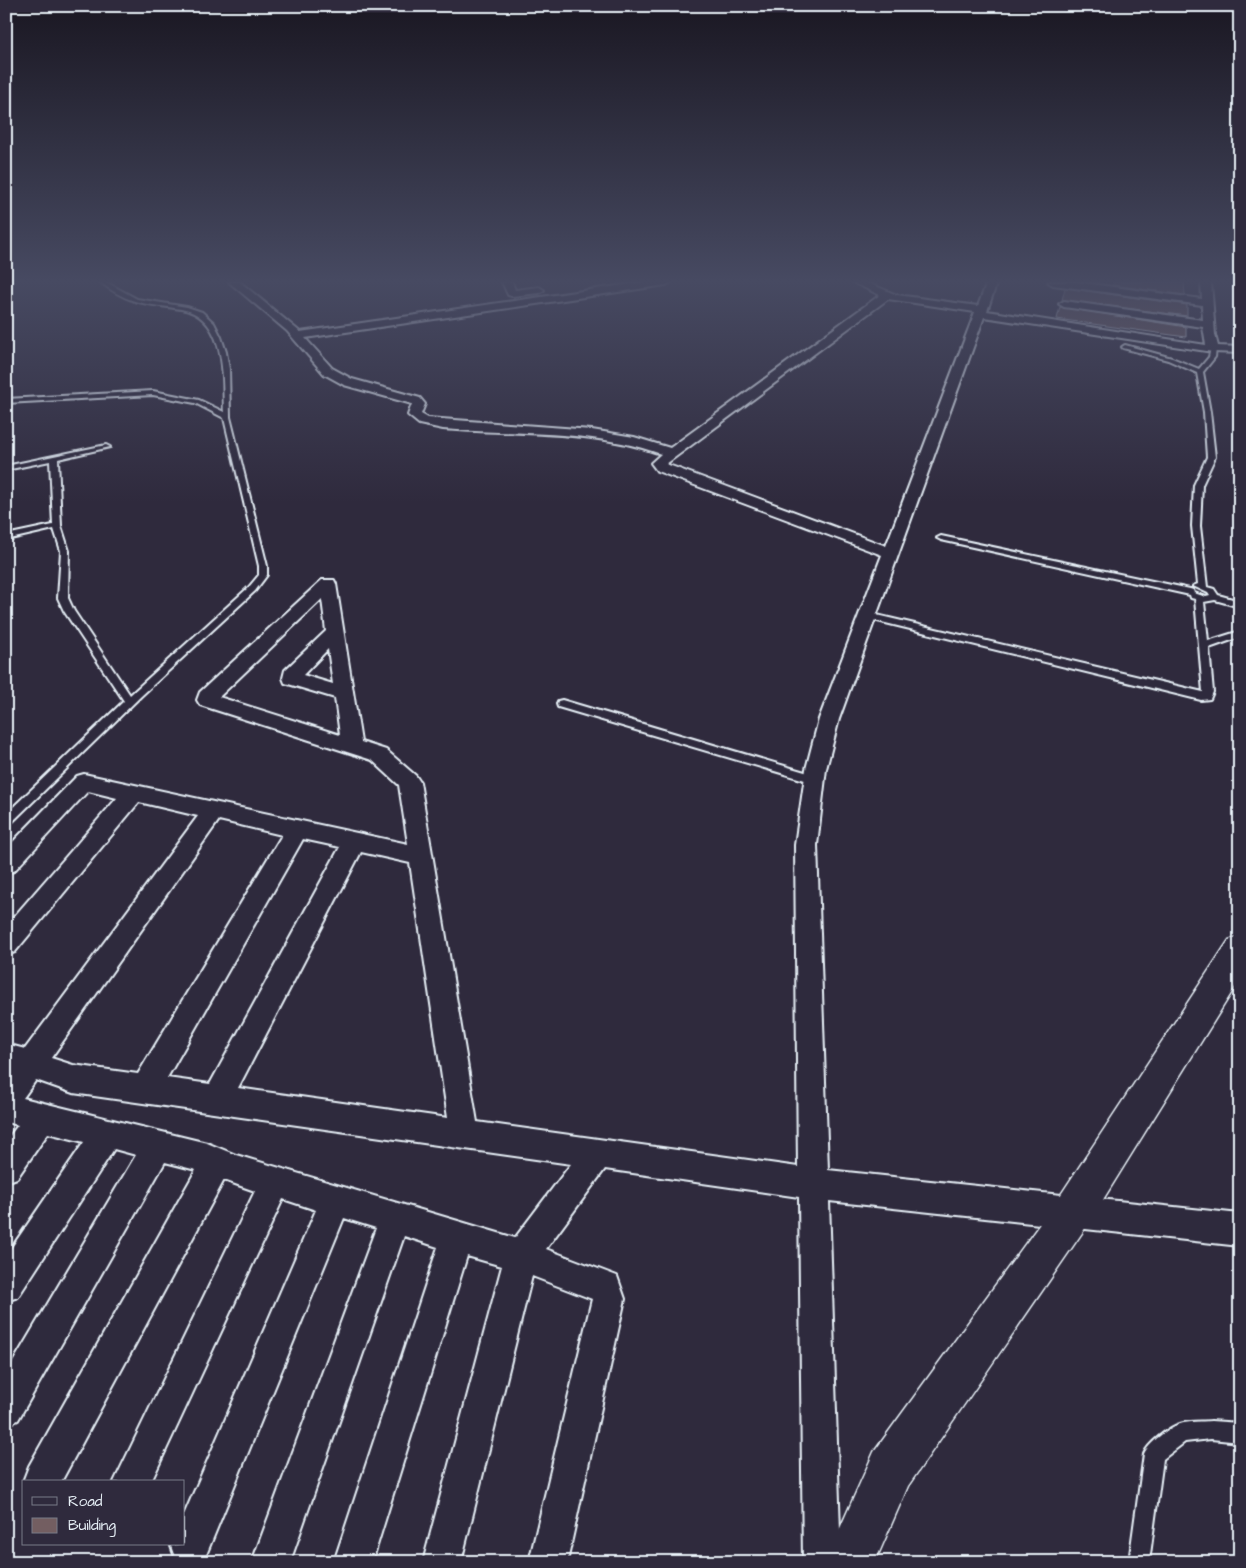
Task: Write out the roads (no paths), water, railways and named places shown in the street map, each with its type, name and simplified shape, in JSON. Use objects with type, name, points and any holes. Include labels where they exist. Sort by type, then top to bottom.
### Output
[{"type":"street","points":[[314,355],[328,371],[348,382],[416,401],[419,404],[414,415],[427,422],[606,436],[635,441],[671,453]]},
{"type":"street","points":[[805,355],[658,463],[662,468],[891,553]]},
{"type":"street","points":[[822,1562],[806,845],[815,779],[829,719],[965,355]]},
{"type":"street","points":[[352,747],[328,584],[207,697],[207,700],[379,756],[409,782],[466,1135]]},
{"type":"street","points":[[335,632],[292,674],[292,678],[344,694]]},
{"type":"street","points":[[6,864],[84,782],[420,856]]},
{"type":"street","points":[[6,944],[133,794]]},
{"type":"street","points":[[6,1098],[18,1061],[214,811]]},
{"type":"street","points":[[145,1089],[298,828]]},
{"type":"street","points":[[218,1099],[355,841]]},
{"type":"street","points":[[850,1562],[891,1469],[1072,1213],[1240,950]]},
{"type":"street","points":[[18,1061],[73,1079],[814,1184],[1240,1230]]},
{"type":"street","points":[[6,1108],[159,1145],[521,1256],[605,1288],[609,1299],[548,1562]]},
{"type":"street","points":[[6,1167],[42,1116]]},
{"type":"street","points":[[6,1285],[108,1132]]},
{"type":"street","points":[[6,1408],[159,1145]]},
{"type":"street","points":[[442,1562],[521,1256],[598,1154]]},
{"type":"street","points":[[42,1479],[217,1163]]},
{"type":"street","points":[[133,1480],[275,1182]]},
{"type":"street","points":[[190,1546],[336,1200]]},
{"type":"street","points":[[271,1562],[396,1218]]},
{"type":"street","points":[[353,1562],[457,1237]]},
{"type":"lane","points":[[6,821],[129,701],[252,589],[262,575],[264,566],[228,417],[222,355]]},
{"type":"lane","points":[[1156,355],[1170,359],[1200,372]]},
{"type":"lane","points":[[1202,587],[1196,526],[1198,485],[1211,457],[1207,412],[1200,372],[1212,355]]},
{"type":"lane","points":[[6,400],[153,393],[197,401],[228,417]]},
{"type":"lane","points":[[6,468],[106,447]]},
{"type":"lane","points":[[54,458],[57,526],[65,551],[63,598],[69,611],[129,701]]},
{"type":"lane","points":[[6,538],[57,526]]},
{"type":"lane","points":[[942,538],[1190,592],[1206,600],[1215,597],[1240,604]]},
{"type":"lane","points":[[1190,592],[1194,586],[1202,587],[1212,591],[1215,597]]},
{"type":"lane","points":[[868,616],[1206,696],[1208,692],[1199,598]]},
{"type":"lane","points":[[1204,646],[1240,634]]},
{"type":"lane","points":[[562,704],[815,779]]},
{"type":"lane","points":[[1139,1562],[1154,1454],[1181,1433],[1212,1430],[1240,1433]]}]
